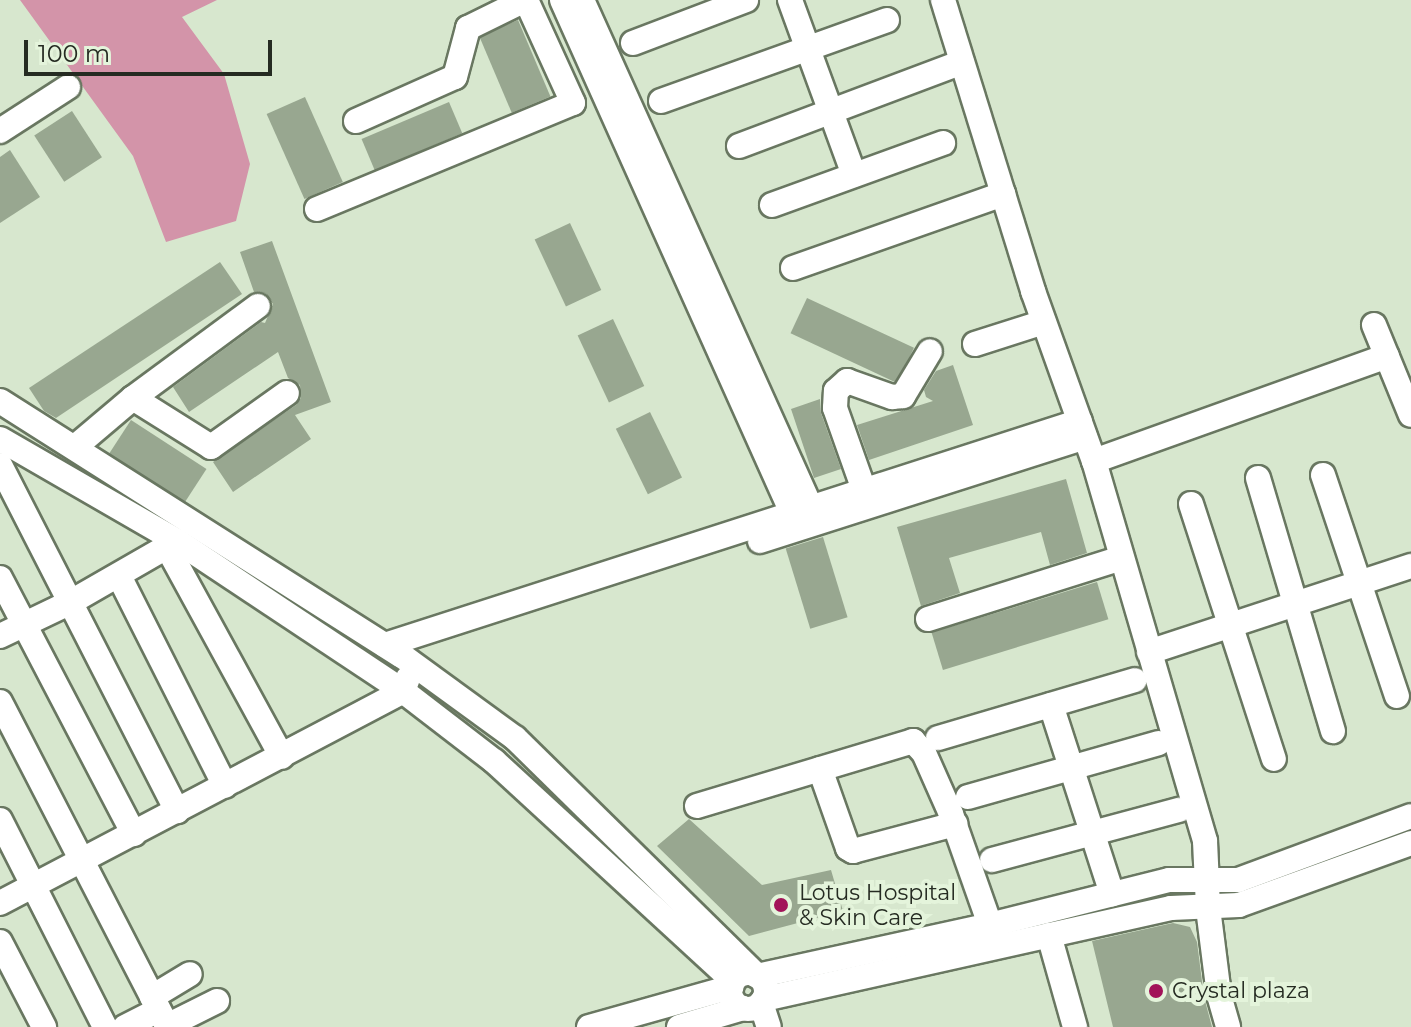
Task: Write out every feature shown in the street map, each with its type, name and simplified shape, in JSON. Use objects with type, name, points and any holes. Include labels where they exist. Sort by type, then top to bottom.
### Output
[{"type":"street","points":[[317,209],[573,103],[526,0],[468,28],[455,77],[356,121]]},
{"type":"street","points":[[562,0],[805,517]]},
{"type":"street","points":[[582,0],[805,517]]},
{"type":"street","points":[[633,43],[746,0]]},
{"type":"street","points":[[790,0],[854,175]]},
{"type":"street","points":[[943,0],[1044,322],[1094,461],[1205,841],[1208,908],[1219,995],[1228,1027]]},
{"type":"street","points":[[661,101],[887,20]]},
{"type":"street","points":[[739,146],[962,62]]},
{"type":"street","points":[[0,131],[68,87]]},
{"type":"street","points":[[772,205],[943,143]]},
{"type":"street","points":[[793,268],[1003,194]]},
{"type":"street","points":[[75,447],[133,398],[258,306]]},
{"type":"street","points":[[975,344],[1044,322]]},
{"type":"street","points":[[1374,325],[1411,415]]},
{"type":"street","points":[[864,490],[835,408],[836,391],[847,381],[892,397],[903,396],[930,351]]},
{"type":"street","points":[[1094,461],[1387,356]]},
{"type":"street","points":[[133,398],[207,447],[287,393]]},
{"type":"street","points":[[0,402],[400,654],[515,738],[749,990],[769,1027]]},
{"type":"street","points":[[805,517],[864,490],[1082,429]]},
{"type":"street","points":[[400,654],[805,517],[1082,429]]},
{"type":"street","points":[[0,439],[403,691],[494,761],[749,990]]},
{"type":"street","points":[[0,465],[177,811]]},
{"type":"street","points":[[1323,475],[1397,696]]},
{"type":"street","points":[[1258,478],[1333,731]]},
{"type":"street","points":[[1191,504],[1274,759]]},
{"type":"street","points":[[0,636],[71,602],[172,544]]},
{"type":"street","points":[[172,544],[282,757]]},
{"type":"street","points":[[928,619],[1122,558]]},
{"type":"street","points":[[1149,652],[1411,566]]},
{"type":"street","points":[[119,576],[225,786]]},
{"type":"street","points":[[0,578],[134,834]]},
{"type":"street","points":[[400,654],[403,691]]},
{"type":"street","points":[[938,738],[1135,680]]},
{"type":"street","points":[[0,903],[403,691]]},
{"type":"street","points":[[0,702],[161,1015]]},
{"type":"street","points":[[1051,705],[1095,831],[1112,894]]},
{"type":"street","points":[[697,806],[913,741],[924,753],[955,824],[990,925]]},
{"type":"street","points":[[968,797],[1159,743]]},
{"type":"street","points":[[820,769],[848,848],[853,851],[955,824]]},
{"type":"street","points":[[992,860],[1179,810]]},
{"type":"street","points":[[589,1027],[749,990],[1169,880],[1207,883],[1238,880],[1411,816]]},
{"type":"street","points":[[0,820],[105,1027]]},
{"type":"street","points":[[682,1027],[749,990],[1049,935],[1171,908],[1239,905],[1411,843]]},
{"type":"street","points":[[1049,935],[1075,1027]]},
{"type":"street","points":[[0,942],[44,1027]]},
{"type":"street","points":[[161,1015],[190,974]]},
{"type":"street","points":[[125,1027],[217,1001]]},
{"type":"shaded area","points":[[20,0],[217,0],[182,17],[224,74],[250,164],[236,221],[166,242],[133,156]]},
{"type":"building","points":[[518,20],[550,96],[512,113],[479,36]]},
{"type":"building","points":[[305,97],[343,182],[304,199],[267,114]]},
{"type":"building","points":[[449,102],[462,133],[375,170],[362,139]]},
{"type":"building","points":[[72,111],[102,157],[64,182],[34,136]]},
{"type":"building","points":[[10,150],[40,197],[0,223],[0,157]]},
{"type":"building","points":[[570,223],[601,290],[566,307],[535,239]]},
{"type":"building","points":[[272,241],[331,402],[295,415],[311,439],[233,492],[213,462],[296,405],[301,398],[300,385],[288,378],[278,352],[189,412],[173,387],[261,322],[265,323],[273,304],[265,293],[254,292],[240,252]]},
{"type":"building","points":[[220,262],[242,294],[56,418],[44,411],[29,388]]},
{"type":"building","points":[[807,298],[914,348],[897,383],[791,333]]},
{"type":"building","points":[[613,319],[644,386],[609,403],[578,335]]},
{"type":"building","points":[[953,365],[973,425],[869,460],[857,425],[933,401],[926,397],[924,390],[936,371]]},
{"type":"building","points":[[820,399],[821,413],[841,469],[814,478],[791,409]]},
{"type":"building","points":[[650,412],[682,478],[648,494],[616,429]]},
{"type":"building","points":[[131,420],[206,469],[185,503],[109,454]]},
{"type":"building","points":[[1066,479],[1087,553],[1050,565],[1041,532],[949,558],[960,593],[921,606],[897,527]]},
{"type":"building","points":[[823,537],[848,617],[810,629],[786,548]]},
{"type":"building","points":[[1097,582],[1108,619],[943,670],[932,633]]},
{"type":"building","points":[[689,819],[762,885],[831,870],[843,911],[749,936],[657,846]]},
{"type":"building","name":"Crystal plaza","points":[[1173,923],[1190,927],[1197,942],[1204,997],[1212,1027],[1113,1027],[1092,941]]},
{"type":"place","name":"Lotus Hospital & Skin Care","points":[[781,905]]},
{"type":"place","name":"Crystal plaza","points":[[1156,991]]}]
